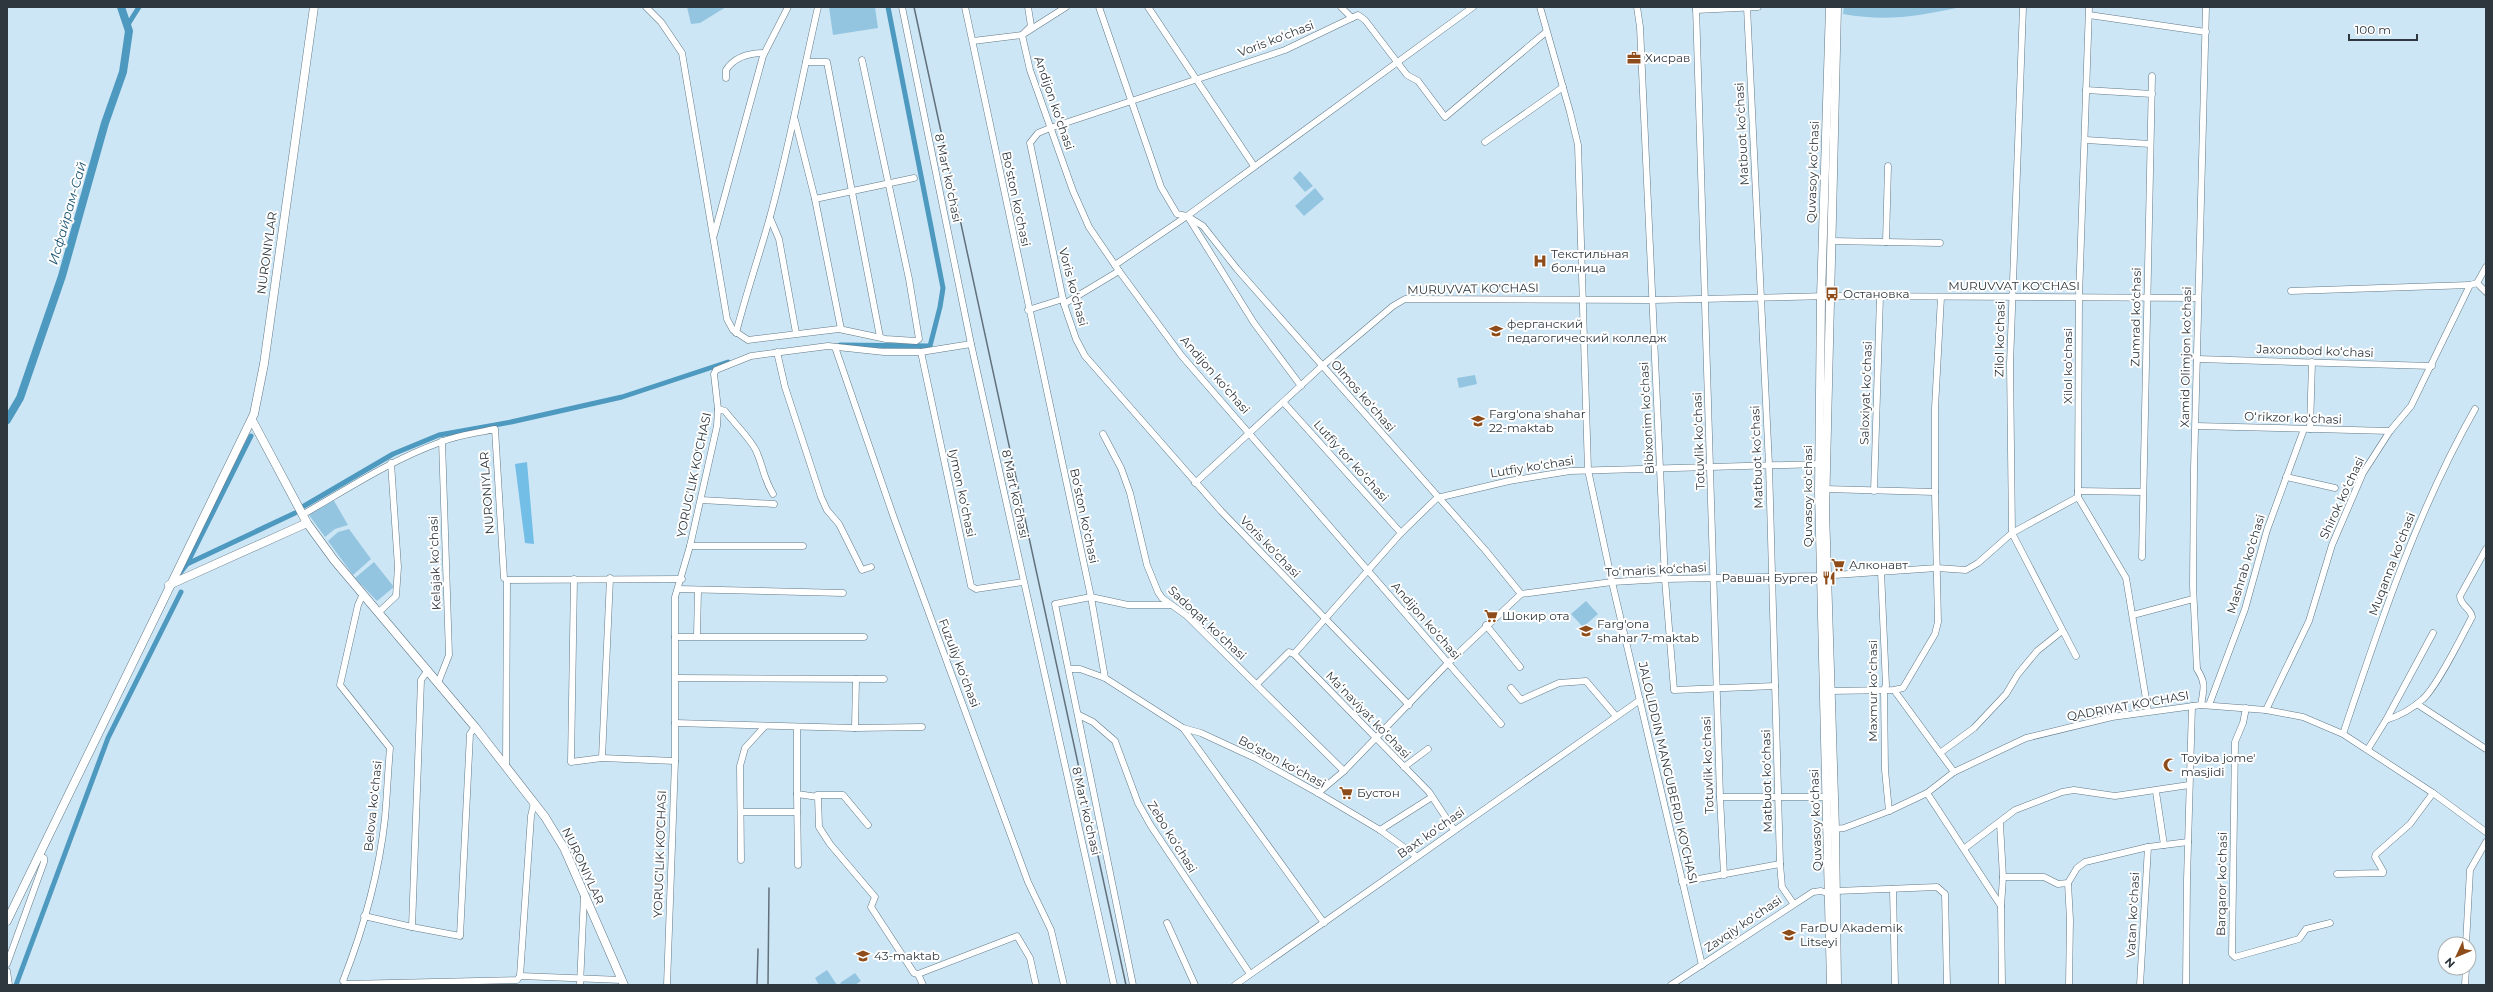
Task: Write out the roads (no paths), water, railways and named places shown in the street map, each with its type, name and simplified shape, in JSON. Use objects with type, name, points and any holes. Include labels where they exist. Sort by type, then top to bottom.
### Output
[{"type":"main road","name":"NURONIYLAR","points":[[314,7],[264,364],[252,420],[307,523],[363,594],[428,670],[506,766],[534,803],[564,848],[623,983]]},
{"type":"main road","name":"Quvasoy koʻchasi","points":[[1830,7],[1821,296],[1820,464],[1827,797],[1837,985]]},
{"type":"main road","name":"Quvasoy koʻchasi","points":[[1831,985],[1835,829],[1823,575],[1837,7]]},
{"type":"main road","points":[[7,921],[169,585],[252,420]]},
{"type":"main road","points":[[169,585],[307,523]]},
{"type":"street","points":[[646,7],[661,22],[682,53],[714,235],[715,251],[727,320],[736,333],[743,339],[752,341],[796,333],[841,329],[880,337],[916,342],[919,336],[889,183],[862,60]]},
{"type":"street","points":[[714,235],[764,53],[788,7]]},
{"type":"street","points":[[736,333],[744,299],[770,218],[795,118],[818,7]]},
{"type":"street","name":"8 Mart koʻchasi","points":[[902,7],[971,344],[1114,985]]},
{"type":"street","name":"Boʻston koʻchasi","points":[[965,7],[1028,310],[1091,597],[1105,678],[1183,728],[1201,733],[1256,758],[1318,793],[1380,830],[1416,856]]},
{"type":"street","points":[[1022,35],[1031,26],[1028,7]]},
{"type":"street","points":[[972,41],[1022,35],[1066,7]]},
{"type":"street","name":"Olmos koʻchasi","points":[[1099,7],[1130,103],[1161,187],[1177,214],[1187,216],[1203,226],[1237,268],[1437,498],[1486,551],[1521,594]]},
{"type":"street","points":[[1148,7],[1254,166]]},
{"type":"street","points":[[1341,7],[1352,18],[1362,16],[1408,75],[1418,81],[1445,116],[1546,32]]},
{"type":"street","points":[[1115,265],[1187,216],[1397,60],[1473,7]]},
{"type":"street","name":"JALOLIDDIN MANGUBERDI KO'CHASI","points":[[1540,7],[1578,145],[1588,470],[1612,582],[1702,965]]},
{"type":"street","name":"Bibixonim koʻchasi","points":[[1637,7],[1640,27],[1665,579],[1674,690],[1717,688]]},
{"type":"street","name":"Matbuot koʻchasi","points":[[1747,7],[1769,464],[1780,864],[1782,888],[1793,903]]},
{"type":"street","points":[[1696,9],[1758,7]]},
{"type":"street","name":"Zilol koʻchasi","points":[[2023,7],[2010,364],[2012,533],[2076,656]]},
{"type":"street","name":"Xilol koʻchasi","points":[[2078,494],[2079,297],[2086,140],[2089,7]]},
{"type":"street","name":"Xamid Olimjon koʻchasi","points":[[2201,705],[2204,678],[2197,669],[2193,599],[2198,359],[2197,298],[2206,7]]},
{"type":"street","name":"Totuvlik koʻchasi","points":[[1696,9],[1720,797],[1724,875]]},
{"type":"street","points":[[2089,15],[2206,32]]},
{"type":"street","name":"Voris koʻchasi","points":[[1352,18],[1285,50],[1130,103],[1050,128],[1038,133],[1030,143],[1063,301],[1076,339],[1085,356],[1196,483],[1285,579],[1409,705]]},
{"type":"street","name":"Andijon koʻchasi","points":[[1022,35],[1030,70],[1073,191],[1089,227],[1119,271],[1181,355],[1501,724]]},
{"type":"street","points":[[726,78],[726,70],[736,60],[750,53],[764,53]]},
{"type":"street","points":[[806,62],[827,62],[880,337]]},
{"type":"street","name":"Zumrad koʻchasi","points":[[2142,557],[2152,76]]},
{"type":"street","points":[[1485,142],[1563,87]]},
{"type":"street","points":[[2086,90],[2152,94]]},
{"type":"street","points":[[795,118],[815,199],[841,329]]},
{"type":"street","points":[[2086,140],[2150,144]]},
{"type":"street","points":[[1886,242],[1888,166]]},
{"type":"street","points":[[815,199],[914,178]]},
{"type":"street","points":[[1187,216],[1254,323],[1301,386]]},
{"type":"street","points":[[770,218],[779,239],[796,333]]},
{"type":"street","points":[[1831,241],[1940,243]]},
{"type":"street","name":"Shirok koʻchasi","points":[[2266,710],[2309,621],[2332,545],[2363,473],[2390,431],[2411,406],[2474,284],[2486,267]]},
{"type":"street","points":[[1028,310],[1063,301],[1119,271]]},
{"type":"street","points":[[2291,291],[2474,284],[2486,292]]},
{"type":"street","name":"MURUVVAT KO'CHASI","points":[[1196,483],[1284,403],[1322,366],[1393,306],[1405,299],[1653,300],[1821,296],[2197,298]]},
{"type":"street","name":"Saloxiyat koʻchasi","points":[[1874,491],[1880,296]]},
{"type":"street","points":[[1829,689],[1894,690],[1903,688],[1908,682],[1916,663],[1935,634],[1938,622],[1934,492],[1935,408],[1941,297]]},
{"type":"street","name":"YORUG'LIK KO'CHASI","points":[[667,985],[675,761],[675,637],[678,589],[682,579],[701,500],[718,409],[714,374],[716,370],[741,359],[777,352],[828,346],[921,352],[971,344]]},
{"type":"street","name":"Fuzuliy koʻchasi","points":[[835,347],[894,518],[1028,882],[1050,930],[1064,985]]},
{"type":"street","points":[[777,352],[794,416],[824,504],[839,524],[862,570],[871,567]]},
{"type":"street","name":"Iymon koʻchasi","points":[[921,352],[971,586],[976,589],[1023,582]]},
{"type":"street","name":"Jaxonobod koʻchasi","points":[[2198,359],[2432,366]]},
{"type":"street","name":"Mashrab koʻchasi","points":[[2209,705],[2245,608],[2267,530],[2286,477],[2307,429],[2312,362]]},
{"type":"street","name":"Lutfiy tor koʻchasi","points":[[1284,403],[1401,533]]},
{"type":"street","points":[[718,409],[725,411],[753,445],[758,453],[763,479],[772,494]]},
{"type":"street","name":"Muqanna koʻchasi","points":[[2343,734],[2407,548],[2455,445],[2475,409]]},
{"type":"street","name":"Oʻrikzor koʻchasi","points":[[2196,426],[2390,431]]},
{"type":"street","name":"NURONIYLAR","points":[[302,515],[391,463],[442,441],[495,429],[504,578],[508,580],[506,766]]},
{"type":"street","name":"Sadoqat koʻchasi","points":[[1103,434],[1118,462],[1130,493],[1147,565],[1158,592],[1170,605],[1187,616],[1344,771]]},
{"type":"street","name":"Kelajak koʻchasi","points":[[438,683],[449,655],[442,441]]},
{"type":"street","points":[[379,612],[396,596],[398,567],[391,463]]},
{"type":"street","name":"Lutfiy koʻchasi","points":[[1437,498],[1549,473],[1588,470],[1660,469],[1769,464],[1820,464]]},
{"type":"street","points":[[2286,477],[2335,488]]},
{"type":"street","points":[[1825,492],[1934,492]]},
{"type":"street","points":[[2143,492],[2078,494],[2126,578],[2148,711]]},
{"type":"street","name":"Toʻmaris koʻchasi","points":[[1521,594],[1612,582],[1665,579],[1823,575],[1937,568],[1966,570],[1978,563],[2012,533],[2078,494]]},
{"type":"street","points":[[1257,684],[1289,652],[1294,654],[1401,533],[1437,498]]},
{"type":"street","points":[[701,500],[774,504]]},
{"type":"street","points":[[690,546],[803,546]]},
{"type":"street","points":[[2385,722],[2425,698],[2472,617],[2472,613],[2461,602],[2460,596],[2486,549]]},
{"type":"street","name":"Maxmur koʻchasi","points":[[1881,571],[1886,686],[1884,689],[1885,770],[1889,811]]},
{"type":"street","points":[[508,580],[610,578],[682,579]]},
{"type":"street","points":[[602,758],[610,578]]},
{"type":"street","points":[[574,579],[571,762],[602,758],[675,761]]},
{"type":"street","points":[[678,589],[842,593]]},
{"type":"street","points":[[698,590],[698,636]]},
{"type":"street","name":"Belova koʻchasi","points":[[347,985],[343,981],[370,898],[385,819],[390,748],[379,732],[340,685],[356,613],[363,594]]},
{"type":"street","points":[[1318,793],[1344,771],[1486,625],[1521,594]]},
{"type":"street","points":[[1133,985],[1070,669],[1055,604],[1091,597],[1146,606],[1170,605]]},
{"type":"street","points":[[2133,615],[2193,599]]},
{"type":"street","points":[[1486,625],[1520,667]]},
{"type":"street","points":[[1940,753],[1974,728],[2006,694],[2018,674],[2037,651],[2062,631]]},
{"type":"street","points":[[2368,749],[2385,722],[2434,633]]},
{"type":"street","points":[[675,637],[864,637]]},
{"type":"street","name":"Maʻnaviyat koʻchasi","points":[[1294,654],[1432,797],[1454,830]]},
{"type":"street","points":[[1070,669],[1080,670],[1105,678]]},
{"type":"street","points":[[412,927],[421,680],[428,670]]},
{"type":"street","points":[[676,678],[884,679]]},
{"type":"street","points":[[855,728],[856,679]]},
{"type":"street","points":[[1511,688],[1521,700],[1559,683],[1586,681],[1615,715]]},
{"type":"street","points":[[1717,688],[1775,686]]},
{"type":"street","points":[[1894,690],[1954,772]]},
{"type":"street","name":"Baxt koʻchasi","points":[[1235,985],[1615,715],[1640,700]]},
{"type":"street","points":[[2416,704],[2486,749]]},
{"type":"street","name":"QADRIYAT KO'CHASI","points":[[1835,829],[1844,828],[1889,811],[1927,793],[1954,772],[2026,738],[2076,725],[2148,711],[2209,705],[2266,710],[2303,717],[2343,734],[2433,793],[2486,832]]},
{"type":"street","points":[[2186,985],[2189,785],[2192,706]]},
{"type":"street","name":"Barqaror koʻchasi","points":[[2246,708],[2243,723],[2235,742],[2232,954],[2235,957],[2299,939],[2306,929],[2330,923]]},
{"type":"street","name":"Zebo koʻchasi","points":[[1079,715],[1093,722],[1115,741],[1138,803],[1151,826],[1250,974]]},
{"type":"street","points":[[675,723],[855,728],[922,727]]},
{"type":"street","points":[[741,860],[740,766],[745,748],[766,726]]},
{"type":"street","points":[[364,916],[460,936],[470,734],[475,727]]},
{"type":"street","points":[[797,727],[798,865]]},
{"type":"street","points":[[1183,728],[1324,923]]},
{"type":"street","points":[[1404,767],[1428,749]]},
{"type":"street","points":[[1965,848],[2000,824],[2016,810],[2030,803],[2069,791],[2115,796],[2156,792],[2189,785]]},
{"type":"street","points":[[2156,792],[2164,845]]},
{"type":"street","points":[[1927,793],[1965,848],[2001,906]]},
{"type":"street","points":[[2337,874],[2382,873],[2384,871],[2375,857],[2376,854],[2410,824],[2433,793]]},
{"type":"street","points":[[797,794],[843,795],[868,825]]},
{"type":"street","points":[[817,795],[819,827],[830,844],[875,897],[872,907],[914,973],[918,974],[923,985]]},
{"type":"street","points":[[1380,830],[1432,797]]},
{"type":"street","points":[[1720,797],[1827,797]]},
{"type":"street","points":[[518,980],[531,816],[534,803]]},
{"type":"street","points":[[741,812],[797,812]]},
{"type":"street","points":[[2000,824],[2004,877],[2001,906],[2002,985]]},
{"type":"street","points":[[2069,985],[2070,920],[2068,883],[2077,868],[2085,862],[2148,847],[2188,842]]},
{"type":"street","points":[[2466,936],[2470,870],[2486,842]]},
{"type":"street","name":"Vatan koʻchasi","points":[[2140,985],[2148,847]]},
{"type":"street","points":[[7,964],[44,862],[44,858],[38,855]]},
{"type":"street","points":[[1682,882],[1780,864]]},
{"type":"street","points":[[2004,877],[2044,877],[2058,884],[2068,883]]},
{"type":"street","name":"Zavqiy koʻchasi","points":[[1671,985],[1793,903],[1813,892],[1937,888],[1944,892],[1947,985]]},
{"type":"street","points":[[1893,889],[1895,985]]},
{"type":"street","points":[[580,982],[584,896]]},
{"type":"street","points":[[1168,923],[1195,985]]},
{"type":"street","points":[[918,974],[1017,936],[1030,958],[1036,985]]},
{"type":"street","points":[[7,970],[8,984]]},
{"type":"street","points":[[347,985],[518,980],[623,983]]},
{"type":"waterway","name":"Исфайрам-Сай","points":[[7,420],[20,398],[62,276],[105,123],[123,72],[129,31],[121,7]]},
{"type":"waterway","points":[[127,26],[139,7]]},
{"type":"waterway","points":[[840,345],[930,346],[940,307],[943,288],[888,7]]},
{"type":"waterway","points":[[304,506],[393,454],[439,435],[511,422],[622,397],[728,362]]},
{"type":"waterway","points":[[180,573],[187,564],[251,436]]},
{"type":"waterway","points":[[187,564],[295,513]]},
{"type":"waterway","points":[[16,985],[108,738],[181,592]]},
{"type":"railway","points":[[914,7],[1126,985]]},
{"type":"railway","points":[[768,985],[769,888]]},
{"type":"railway","points":[[757,985],[758,949]]},
{"type":"place","name":"Хисрав","points":[[1634,58]]},
{"type":"place","name":"Текстильная болница","points":[[1540,261]]},
{"type":"place","name":"Остановка","points":[[1832,294]]},
{"type":"place","name":"ферганский педагогический колледж","points":[[1496,331]]},
{"type":"place","name":"Farg'ona shahar 22-maktab","points":[[1478,421]]},
{"type":"place","name":"Алконавт","points":[[1838,565]]},
{"type":"place","name":"Равшан Бургер","points":[[1829,578]]},
{"type":"place","name":"Шокир ота","points":[[1491,616]]},
{"type":"place","name":"Farg'ona shahar 7-maktab","points":[[1586,631]]},
{"type":"place","name":"Toyiba jome' masjidi","points":[[2170,765]]},
{"type":"place","name":"Бустон","points":[[1346,793]]},
{"type":"place","name":"FarDU Akademik Litseyi","points":[[1789,935]]},
{"type":"place","name":"43-maktab","points":[[863,956]]}]
